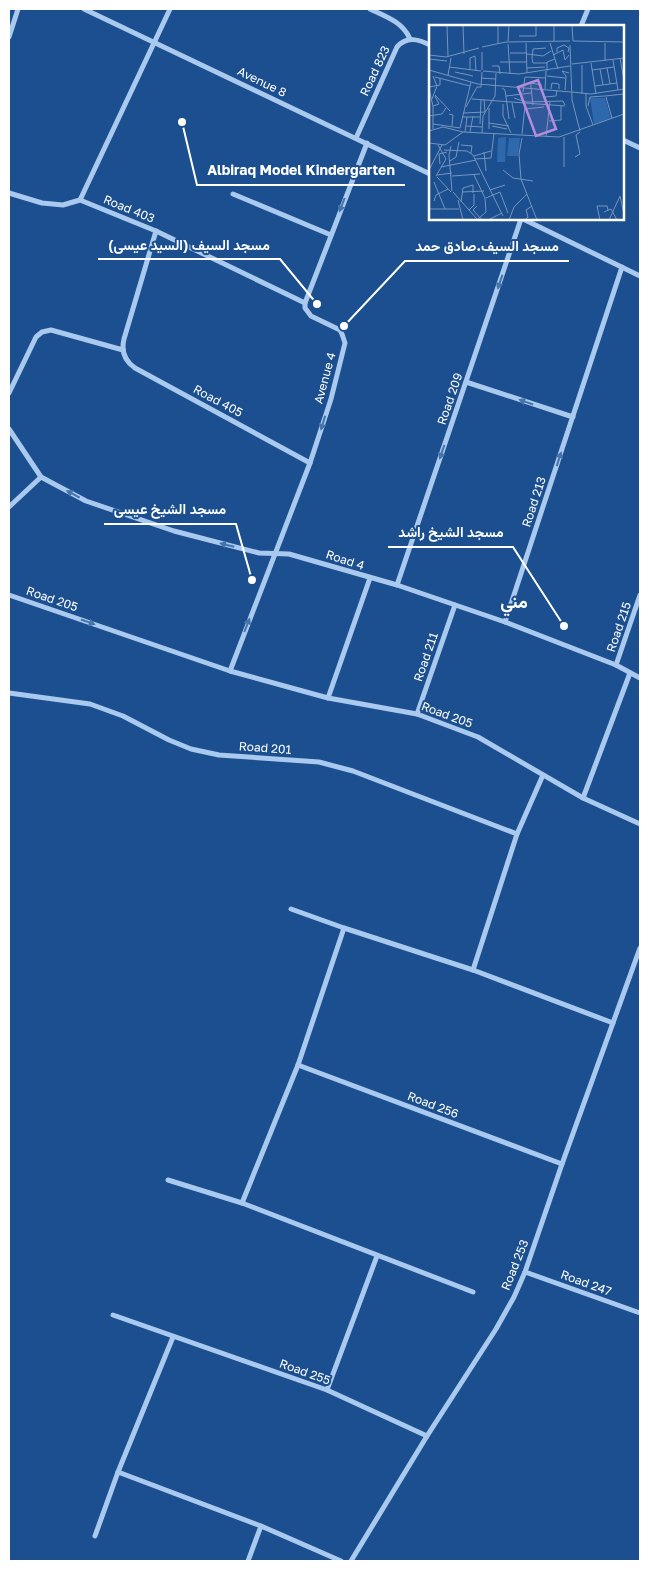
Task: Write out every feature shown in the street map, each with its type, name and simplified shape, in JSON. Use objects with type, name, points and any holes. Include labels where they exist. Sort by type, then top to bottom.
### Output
[{"type":"street","points":[[9,37],[18,9]]},
{"type":"street","name":"Avenue 8","points":[[84,9],[429,174]]},
{"type":"street","points":[[9,193],[42,203],[63,205],[80,200],[170,9]]},
{"type":"street","points":[[370,9],[400,24],[408,33],[410,39],[429,45]]},
{"type":"street","points":[[581,25],[588,9]]},
{"type":"street","name":"Road 823","points":[[356,138],[394,52],[400,43],[410,39]]},
{"type":"street","points":[[624,140],[640,148]]},
{"type":"street","points":[[305,303],[367,143]]},
{"type":"street","points":[[233,194],[331,235]]},
{"type":"street","name":"Road 403","points":[[80,200],[156,231],[305,303]]},
{"type":"street","name":"Road 209","points":[[397,585],[522,220]]},
{"type":"street","points":[[524,220],[640,276]]},
{"type":"street","points":[[9,392],[36,337],[42,332],[51,330],[123,350],[124,339],[156,231]]},
{"type":"street","name":"Road 213","points":[[505,622],[622,267]]},
{"type":"street","name":"Avenue 4","points":[[275,552],[310,463],[331,399],[345,343],[340,330],[311,316],[305,308],[305,303]]},
{"type":"street","name":"Road 405","points":[[123,350],[127,360],[135,368],[310,463]]},
{"type":"street","points":[[466,382],[573,418]]},
{"type":"street","points":[[9,429],[41,477],[9,507]]},
{"type":"street","name":"Road 4","points":[[41,477],[86,501],[174,531],[259,553],[275,552],[307,558],[397,585],[505,622],[616,665],[640,678]]},
{"type":"street","points":[[230,671],[275,552]]},
{"type":"street","points":[[328,698],[370,578]]},
{"type":"street","name":"Road 205","points":[[9,595],[230,671],[328,698],[417,714],[478,737],[583,798],[640,824]]},
{"type":"street","name":"Road 215","points":[[616,665],[640,595]]},
{"type":"street","name":"Road 211","points":[[417,714],[455,605]]},
{"type":"street","points":[[583,798],[630,673]]},
{"type":"street","name":"Road 201","points":[[9,693],[90,704],[123,716],[169,740],[219,755],[319,762],[352,771],[517,834]]},
{"type":"street","points":[[473,970],[517,834],[542,775]]},
{"type":"street","points":[[291,909],[473,970],[613,1023]]},
{"type":"street","points":[[242,1204],[298,1065],[344,928]]},
{"type":"street","name":"Road 253","points":[[351,1561],[427,1436],[496,1329],[525,1272],[640,948]]},
{"type":"street","name":"Road 256","points":[[298,1065],[562,1164]]},
{"type":"street","points":[[168,1180],[242,1204],[472,1292]]},
{"type":"street","points":[[326,1390],[377,1256]]},
{"type":"street","name":"Road 247","points":[[525,1272],[640,1313]]},
{"type":"street","name":"Road 255","points":[[113,1315],[326,1390],[427,1436]]},
{"type":"street","points":[[94,1536],[173,1337]]},
{"type":"street","points":[[118,1472],[261,1526],[341,1561]]},
{"type":"street","points":[[248,1561],[261,1526]]},
{"type":"place","name":"Albiraq Model Kindergarten","points":[[182,122]]},
{"type":"place","name":"مسجد السيف (السيد عيسى)","points":[[317,304]]},
{"type":"place","name":"مسجد السيف.صادق حمد","points":[[344,326]]},
{"type":"place","name":"مسجد الشيخ عيسى","points":[[252,580]]},
{"type":"place","name":"مسجد الشيخ راشد","points":[[564,626]]},
{"type":"district","name":"مني","points":[[514,602]]}]
